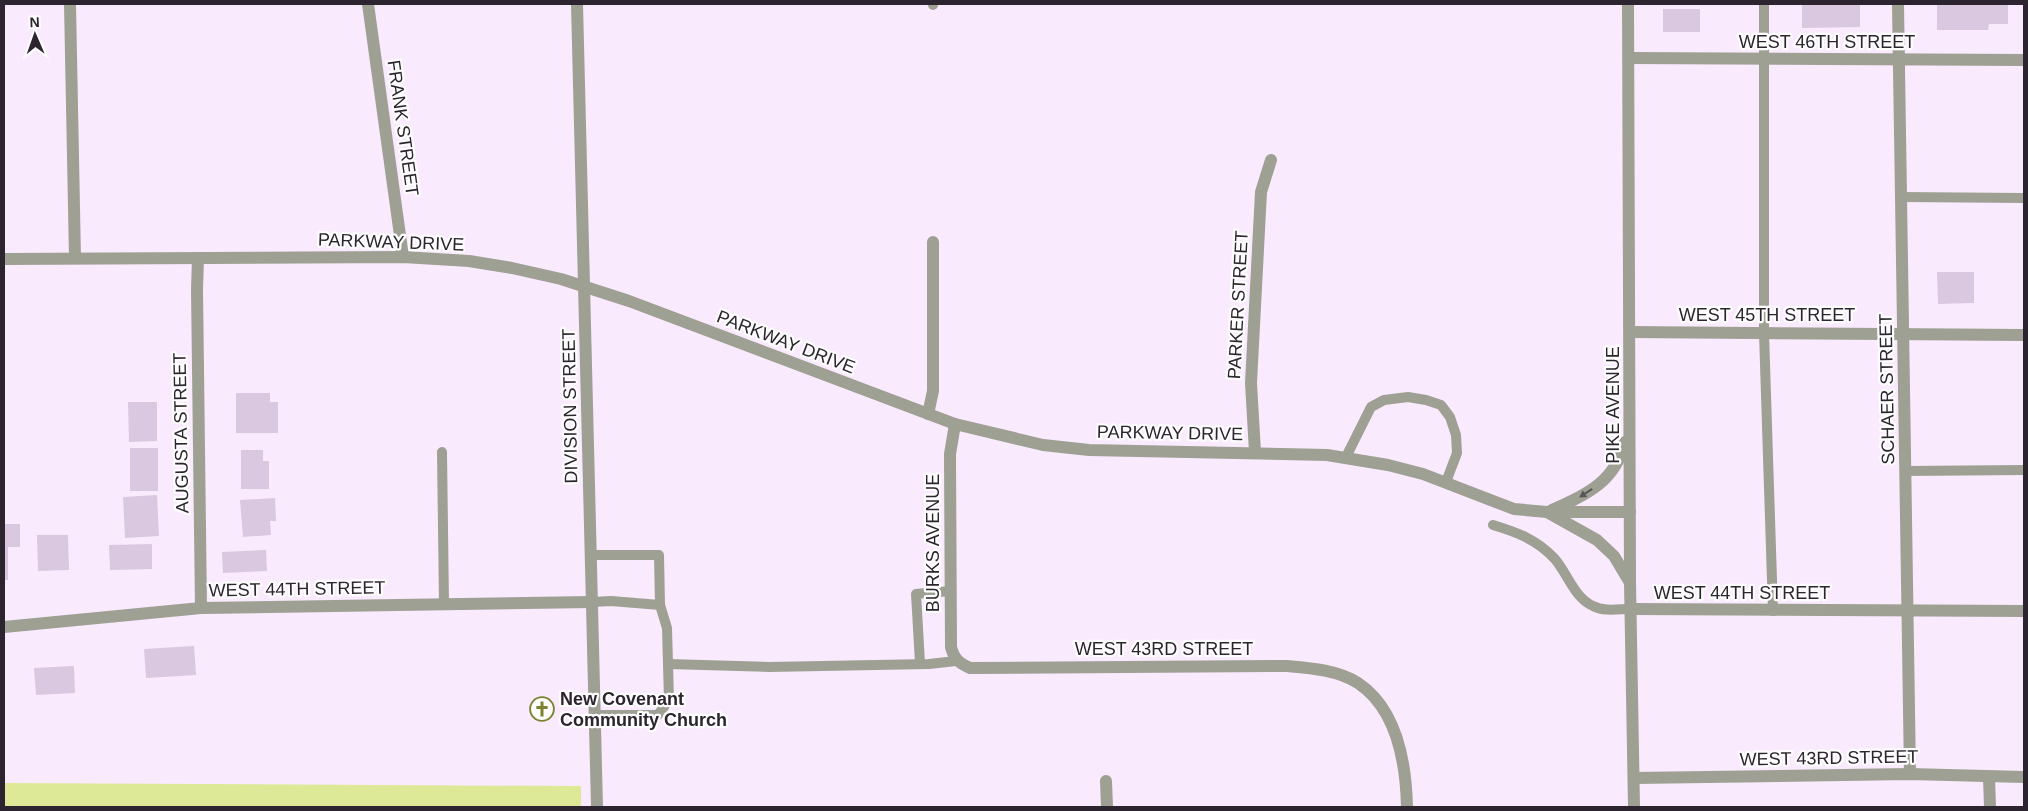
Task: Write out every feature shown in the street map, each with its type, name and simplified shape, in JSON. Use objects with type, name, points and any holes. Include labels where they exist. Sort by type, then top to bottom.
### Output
[{"type":"street","points":[[70,4],[75,258]]},
{"type":"street","name":"FRANK STREET","points":[[368,4],[403,257]]},
{"type":"street","name":"DIVISION STREET","points":[[577,4],[597,807]]},
{"type":"street","name":"PIKE AVENUE","points":[[1628,4],[1630,582],[1634,807]]},
{"type":"street","name":"SCHAER STREET","points":[[1898,4],[1910,774]]},
{"type":"street","name":"WEST 46TH STREET","points":[[1629,58],[2024,60]]},
{"type":"street","name":"PARKER STREET","points":[[1255,452],[1251,383],[1261,192],[1271,160]]},
{"type":"street","points":[[928,414],[933,391],[933,242]]},
{"type":"street","name":"PARKWAY DRIVE","points":[[4,258],[403,257],[469,261],[561,279],[629,301],[955,424],[1043,445],[1089,450],[1255,452],[1346,457],[1388,465],[1446,482],[1514,509],[1548,512],[1630,512]]},
{"type":"street","name":"AUGUSTA STREET","points":[[198,258],[201,608]]},
{"type":"street","name":"WEST 45TH STREET","points":[[1630,332],[2024,335]]},
{"type":"street","name":"BURKS AVENUE","points":[[955,424],[950,454],[950,591],[951,647],[956,661]]},
{"type":"street","name":"PARKWAY DRIVE","points":[[1548,512],[1585,495],[1606,479],[1621,457],[1630,425]]},
{"type":"street","name":"PARKWAY DRIVE","points":[[1548,512],[1597,540],[1614,556],[1630,582]]},
{"type":"street","name":"WEST 44TH STREET","points":[[4,627],[201,608],[592,602]]},
{"type":"street","name":"WEST 44TH STREET","points":[[1631,609],[2024,611]]},
{"type":"street","name":"WEST 43RD STREET","points":[[956,661],[970,668],[1287,666],[1314,669],[1340,676],[1356,682],[1375,697],[1384,711],[1402,756],[1407,807]]},
{"type":"street","name":"WEST 43RD STREET","points":[[1634,778],[1910,774],[2024,777]]},
{"type":"street","points":[[1989,777],[1990,807]]},
{"type":"street","points":[[1106,781],[1106,807]]},
{"type":"lane","points":[[1764,4],[1764,333],[1773,611]]},
{"type":"lane","points":[[1901,197],[2024,198]]},
{"type":"lane","points":[[1346,457],[1371,407],[1384,400],[1408,397],[1426,400],[1441,405],[1450,417],[1456,435],[1457,453],[1446,482]]},
{"type":"lane","points":[[442,452],[444,604]]},
{"type":"lane","points":[[1905,471],[2024,470]]},
{"type":"lane","name":"WEST 44TH STREET","points":[[1493,525],[1520,533],[1542,548],[1554,559],[1576,589],[1592,606],[1601,609],[1631,609]]},
{"type":"lane","points":[[591,555],[658,555],[660,605],[667,628],[669,700],[658,715],[595,715]]},
{"type":"lane","points":[[920,663],[916,594],[950,591]]},
{"type":"lane","points":[[592,602],[611,601],[660,605]]},
{"type":"lane","points":[[668,664],[768,667],[956,661]]},
{"type":"green space","points":[[4,783],[581,786],[581,807],[4,807]]},
{"type":"building","points":[[1802,4],[1860,4],[1860,27],[1802,28]]},
{"type":"building","points":[[1937,4],[2008,4],[2008,24],[1989,24],[1988,30],[1937,30]]},
{"type":"building","points":[[1663,9],[1700,9],[1700,32],[1663,32]]},
{"type":"building","points":[[1937,272],[1974,272],[1974,303],[1938,304]]},
{"type":"building","points":[[236,393],[270,393],[270,402],[278,402],[278,433],[236,433]]},
{"type":"building","points":[[128,402],[157,402],[157,441],[129,442]]},
{"type":"building","points":[[130,448],[158,448],[158,491],[130,491]]},
{"type":"building","points":[[241,450],[263,450],[263,461],[269,461],[269,489],[241,489]]},
{"type":"building","points":[[157,495],[159,536],[125,538],[123,497]]},
{"type":"building","points":[[275,498],[276,521],[270,521],[271,535],[243,537],[240,500]]},
{"type":"building","points":[[4,524],[20,524],[20,547],[8,547],[8,580],[4,580]]},
{"type":"building","points":[[37,535],[68,535],[69,570],[38,571]]},
{"type":"building","points":[[152,544],[152,569],[110,570],[109,545]]},
{"type":"building","points":[[266,550],[267,571],[223,573],[222,552]]},
{"type":"building","points":[[194,646],[196,675],[146,678],[144,649]]},
{"type":"building","points":[[74,666],[75,693],[36,695],[34,668]]},
{"type":"place","name":"New Covenant Community Church","points":[[542,709]]}]
